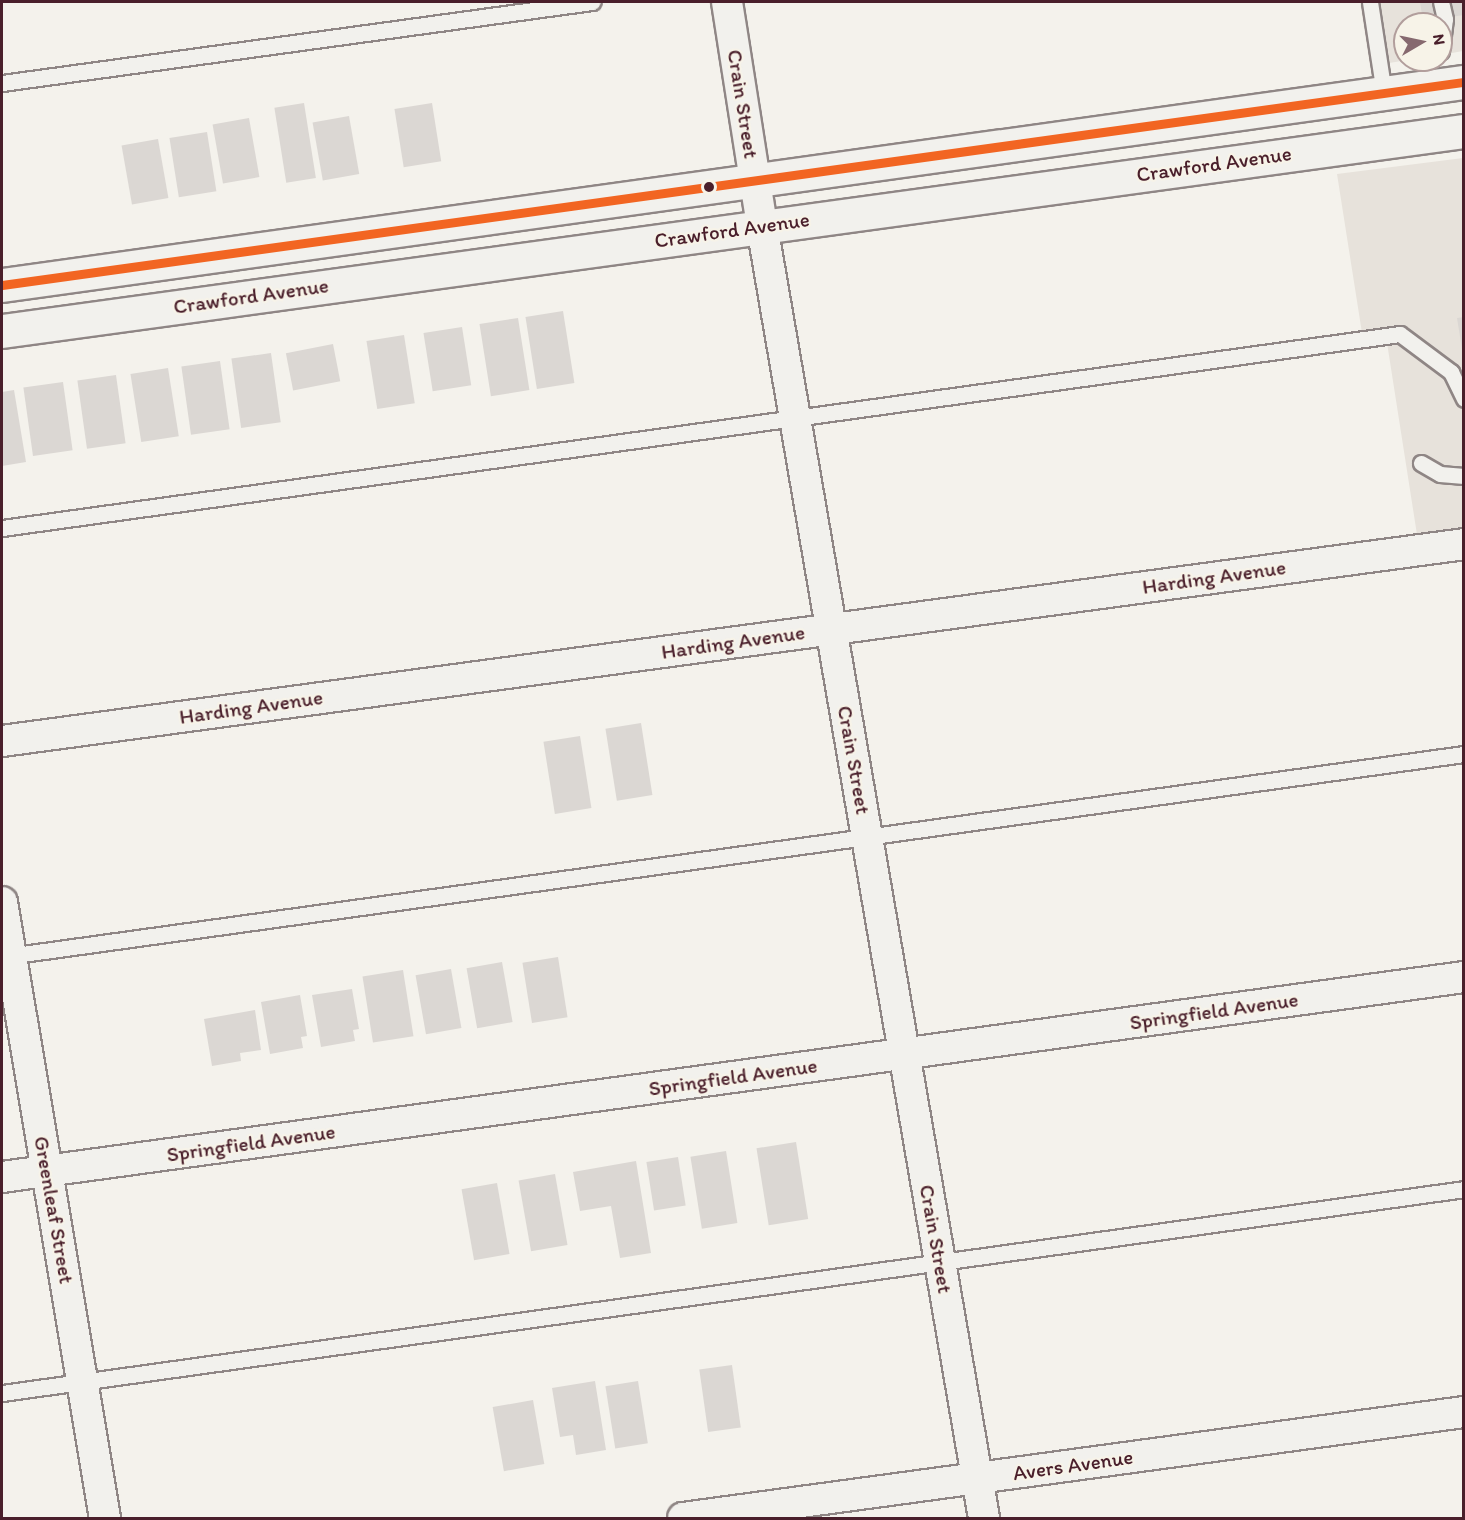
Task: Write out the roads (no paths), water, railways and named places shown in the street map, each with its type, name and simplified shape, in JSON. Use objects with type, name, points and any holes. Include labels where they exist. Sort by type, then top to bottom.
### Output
[{"type":"main road","points":[[2,285],[1384,93],[1447,76]]},
{"type":"main road","name":"Crawford Avenue","points":[[2,331],[1464,131]]},
{"type":"street","name":"Crain Street","points":[[728,2],[762,226],[984,1518]]},
{"type":"street","name":"Harding Avenue","points":[[2,741],[1464,544]]},
{"type":"street","name":"Greenleaf Street","points":[[2,902],[6,957],[47,1171],[105,1518]]},
{"type":"street","name":"Springfield Avenue","points":[[2,1178],[1464,977]]},
{"type":"street","name":"Avers Avenue","points":[[683,1518],[1464,1412]]},
{"type":"lane","points":[[2,83],[592,2]]},
{"type":"lane","points":[[1370,2],[1384,93]]},
{"type":"lane","points":[[2,528],[1400,334],[1451,372],[1464,399]]},
{"type":"lane","points":[[1421,463],[1440,474],[1464,476]]},
{"type":"lane","points":[[6,957],[1464,754]]},
{"type":"lane","points":[[2,1393],[1464,1189]]}]
